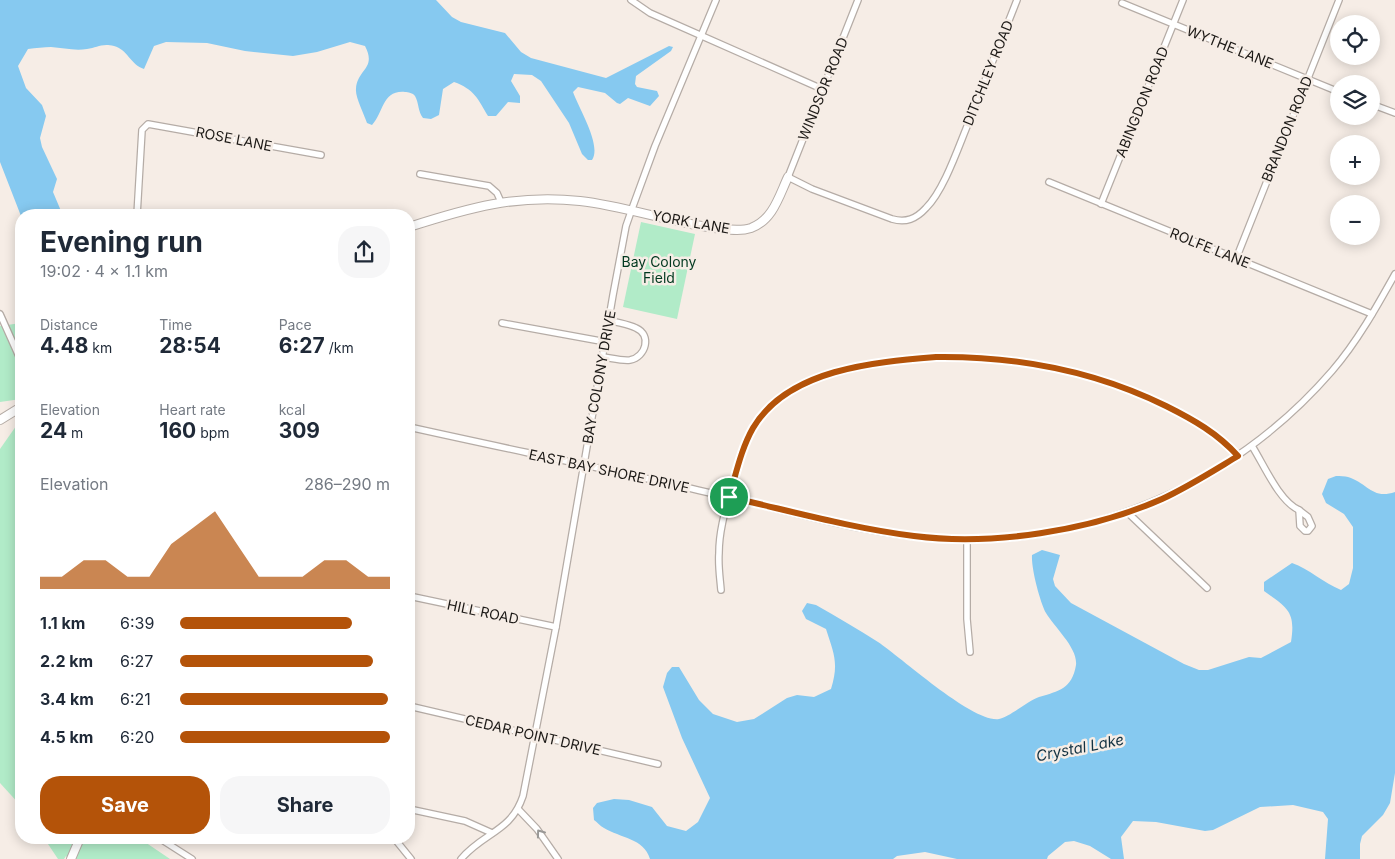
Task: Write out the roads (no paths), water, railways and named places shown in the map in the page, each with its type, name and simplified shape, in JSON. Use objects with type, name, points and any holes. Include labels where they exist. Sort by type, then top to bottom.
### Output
[{"type":"street","points":[[631,0],[650,13],[822,89]]},
{"type":"street","name":"BAY COLONY DRIVE","points":[[461,859],[474,846],[507,824],[518,809],[523,796],[556,627],[626,226],[716,0]]},
{"type":"street","name":"WINDSOR ROAD","points":[[788,177],[858,0]]},
{"type":"street","name":"DITCHLEY ROAD","points":[[788,177],[812,189],[892,219],[905,221],[913,219],[930,204],[936,195],[959,145],[1017,0]]},
{"type":"street","name":"ABINGDON ROAD","points":[[1102,204],[1184,0]]},
{"type":"street","name":"BRANDON ROAD","points":[[1236,258],[1339,0]]},
{"type":"street","name":"WYTHE LANE","points":[[1122,3],[1330,88]]},
{"type":"street","points":[[1380,107],[1395,113]]},
{"type":"street","name":"ROSE LANE","points":[[137,209],[142,130],[147,124],[152,123],[321,155]]},
{"type":"street","points":[[420,174],[490,186],[497,193],[500,202]]},
{"type":"street","name":"YORK LANE","points":[[415,225],[480,206],[500,202],[529,200],[578,201],[610,205],[702,226],[744,230],[758,225],[770,214],[788,177]]},
{"type":"street","name":"ROLFE LANE","points":[[1049,182],[1372,314]]},
{"type":"street","name":"EAST BAY SHORE DRIVE","points":[[415,427],[872,530],[915,536],[994,539],[1059,530],[1127,512],[1162,499],[1183,489],[1252,446],[1293,410],[1332,371],[1365,327],[1395,274]]},
{"type":"street","points":[[0,314],[15,348]]},
{"type":"street","points":[[603,357],[633,359],[641,354],[646,345],[644,334],[636,328],[609,320]]},
{"type":"street","points":[[502,323],[606,342]]},
{"type":"street","points":[[721,590],[719,553],[723,517],[747,439],[763,414],[783,395],[812,380],[856,367],[936,357],[980,358],[1054,367],[1098,378],[1148,398],[1198,423],[1224,441],[1238,456]]},
{"type":"street","points":[[0,420],[15,411]]},
{"type":"street","points":[[1252,446],[1281,495],[1287,502],[1299,510]]},
{"type":"street","points":[[1127,512],[1207,588]]},
{"type":"street","points":[[967,539],[967,620],[970,652]]},
{"type":"street","name":"HILL ROAD","points":[[415,597],[556,627]]},
{"type":"street","name":"CEDAR POINT DRIVE","points":[[415,707],[658,764]]},
{"type":"street","points":[[518,809],[537,828],[558,859]]},
{"type":"street","points":[[415,810],[465,821],[492,833]]},
{"type":"street","points":[[71,859],[77,844]]},
{"type":"street","points":[[168,844],[192,859]]},
{"type":"street","points":[[399,844],[411,859]]},
{"type":"water","points":[[0,0],[436,0],[452,17],[461,22],[505,33],[521,52],[531,58],[606,78],[669,46],[673,47],[671,51],[636,76],[635,84],[637,87],[657,91],[659,96],[650,106],[628,98],[620,104],[605,93],[578,87],[573,92],[592,136],[594,153],[592,160],[588,160],[582,154],[569,123],[541,81],[532,75],[514,74],[511,81],[520,96],[520,103],[508,102],[496,116],[488,116],[471,91],[454,82],[443,89],[439,115],[431,119],[423,118],[412,93],[397,92],[392,94],[384,103],[372,125],[367,123],[356,92],[357,82],[368,64],[368,54],[365,46],[350,42],[317,52],[293,56],[245,51],[207,43],[166,42],[154,46],[144,69],[122,50],[110,45],[82,50],[51,47],[28,49],[18,66],[26,88],[42,105],[46,116],[40,138],[42,147],[57,179],[53,192],[60,209],[18,209],[0,162]]},
{"type":"water","name":"Crystal Lake","points":[[1336,476],[1355,480],[1370,490],[1381,494],[1395,492],[1395,773],[1390,803],[1383,815],[1362,836],[1360,859],[1325,859],[1328,819],[1323,812],[1293,805],[1260,807],[1213,830],[1205,831],[1156,822],[1133,821],[1121,837],[1124,859],[1111,859],[1090,846],[1074,841],[1065,842],[1047,859],[957,859],[925,852],[897,856],[893,859],[650,859],[643,847],[631,839],[610,831],[594,820],[593,808],[597,803],[614,799],[629,800],[652,807],[667,826],[686,831],[698,822],[710,798],[682,738],[663,687],[667,673],[672,667],[679,667],[699,700],[713,714],[737,722],[754,719],[787,698],[797,695],[814,697],[831,689],[835,672],[833,652],[826,629],[806,619],[802,611],[807,603],[816,605],[878,642],[938,688],[972,711],[999,719],[1039,697],[1064,688],[1074,673],[1076,659],[1070,645],[1046,613],[1036,585],[1032,555],[1042,550],[1060,555],[1053,579],[1055,586],[1071,603],[1184,664],[1199,670],[1208,670],[1249,657],[1261,658],[1291,642],[1292,632],[1291,617],[1288,611],[1264,591],[1264,582],[1292,563],[1341,590],[1349,584],[1353,568],[1353,527],[1344,514],[1326,503],[1322,494],[1328,479]]},
{"type":"park label","name":"Bay Colony Field","points":[[659,270]]}]
